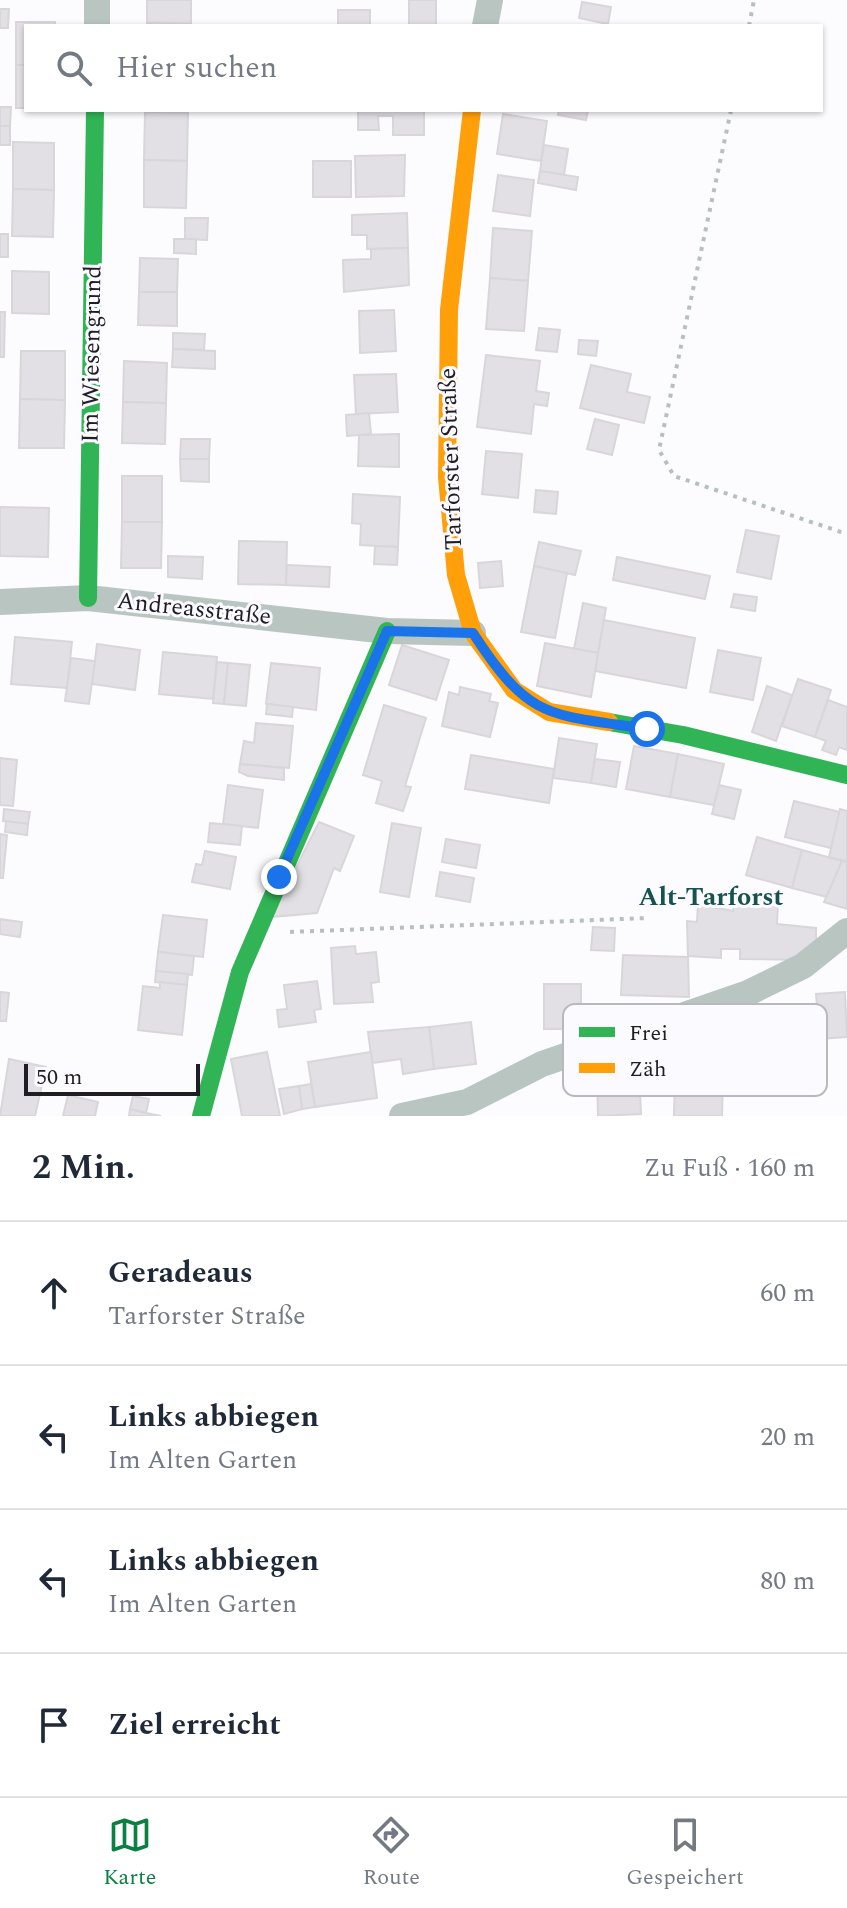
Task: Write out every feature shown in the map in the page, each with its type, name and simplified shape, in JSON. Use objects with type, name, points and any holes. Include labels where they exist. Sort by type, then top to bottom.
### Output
[{"type":"street","points":[[97,0],[97,24]]},
{"type":"street","points":[[485,24],[490,0]]},
{"type":"street","name":"Im Wiesengrund","points":[[88,598],[95,112]]},
{"type":"street","name":"Tarforster Straße","points":[[472,112],[449,310],[447,477],[456,575],[473,633],[514,690],[549,712],[683,735],[846,778]]},
{"type":"street","name":"Andreasstraße","points":[[0,602],[88,598],[387,631],[473,633]]},
{"type":"street","points":[[201,1116],[240,972],[387,631]]},
{"type":"street","points":[[716,1004],[748,993],[803,966],[847,931]]},
{"type":"street","points":[[402,1116],[467,1102],[542,1064],[563,1057]]},
{"type":"path","points":[[749,24],[754,0]]},
{"type":"path","points":[[731,112],[659,450],[674,476],[847,534]]},
{"type":"path","points":[[255,934],[647,918]]},
{"type":"building","points":[[147,0],[191,0],[191,24],[147,23]]},
{"type":"building","points":[[409,0],[436,0],[436,24],[409,24]]},
{"type":"building","points":[[582,2],[611,7],[608,24],[579,18]]},
{"type":"building","points":[[0,9],[9,9],[8,28],[0,28]]},
{"type":"building","points":[[338,10],[370,10],[370,24],[338,24]]},
{"type":"building","points":[[16,22],[55,22],[24,24],[24,65],[16,65]]},
{"type":"building","points":[[16,65],[24,65],[24,108],[16,108]]},
{"type":"building","points":[[0,107],[11,107],[10,126],[0,126]]},
{"type":"building","points":[[145,112],[188,113],[187,161],[144,160]]},
{"type":"building","points":[[358,112],[424,112],[424,135],[393,135],[393,116],[378,116],[379,130],[358,130]]},
{"type":"building","points":[[559,112],[588,112],[586,120],[558,115]]},
{"type":"building","points":[[503,114],[547,121],[541,161],[497,154]]},
{"type":"building","points":[[0,126],[10,126],[10,145],[0,145]]},
{"type":"building","points":[[13,142],[54,143],[54,190],[13,189]]},
{"type":"building","points":[[544,145],[568,149],[564,175],[540,171]]},
{"type":"building","points":[[405,155],[404,196],[356,197],[355,156]]},
{"type":"building","points":[[144,160],[187,161],[186,208],[144,207]]},
{"type":"building","points":[[313,161],[351,161],[351,197],[313,197]]},
{"type":"building","points":[[540,171],[578,177],[576,190],[538,183]]},
{"type":"building","points":[[498,175],[534,180],[530,216],[493,211]]},
{"type":"building","points":[[13,189],[54,190],[53,237],[12,236]]},
{"type":"building","points":[[407,213],[408,248],[367,249],[367,235],[352,235],[352,215]]},
{"type":"building","points":[[185,218],[208,218],[207,240],[185,239]]},
{"type":"building","points":[[493,228],[532,231],[528,281],[490,278]]},
{"type":"building","points":[[0,234],[8,234],[8,257],[0,257]]},
{"type":"building","points":[[174,239],[196,239],[196,254],[174,253]]},
{"type":"building","points":[[408,248],[409,285],[344,292],[343,260],[371,259],[371,249]]},
{"type":"building","points":[[140,258],[178,259],[177,292],[139,292]]},
{"type":"building","points":[[12,271],[49,272],[49,314],[12,313]]},
{"type":"building","points":[[490,278],[528,281],[524,331],[486,329]]},
{"type":"building","points":[[139,292],[177,292],[177,326],[138,325]]},
{"type":"building","points":[[394,310],[396,351],[360,353],[359,311]]},
{"type":"building","points":[[0,312],[5,312],[4,357],[0,357]]},
{"type":"building","points":[[539,328],[560,330],[557,352],[536,350]]},
{"type":"building","points":[[173,333],[205,334],[204,350],[173,349]]},
{"type":"building","points":[[579,340],[598,341],[596,356],[578,354]]},
{"type":"building","points":[[173,349],[215,351],[215,369],[172,367]]},
{"type":"building","points":[[21,351],[65,351],[65,400],[20,399]]},
{"type":"building","points":[[486,355],[540,361],[536,391],[549,393],[547,406],[534,404],[531,434],[477,427]]},
{"type":"building","points":[[124,361],[167,363],[166,403],[123,402]]},
{"type":"building","points":[[591,365],[631,374],[627,392],[650,397],[644,423],[580,408]]},
{"type":"building","points":[[396,374],[398,412],[356,414],[354,375]]},
{"type":"building","points":[[20,399],[65,400],[64,448],[19,448]]},
{"type":"building","points":[[123,402],[166,403],[165,444],[122,443]]},
{"type":"building","points":[[369,413],[371,434],[347,436],[346,415]]},
{"type":"building","points":[[595,419],[619,425],[612,455],[587,449]]},
{"type":"building","points":[[399,434],[399,467],[358,466],[359,435]]},
{"type":"building","points":[[181,439],[210,439],[209,459],[180,459]]},
{"type":"building","points":[[486,451],[522,454],[518,498],[482,494]]},
{"type":"building","points":[[180,459],[209,459],[209,482],[181,481]]},
{"type":"building","points":[[122,476],[162,476],[162,522],[122,522]]},
{"type":"building","points":[[536,490],[558,492],[556,514],[534,512]]},
{"type":"building","points":[[353,494],[400,497],[398,547],[360,545],[361,524],[352,523]]},
{"type":"building","points":[[0,507],[49,508],[48,557],[0,556]]},
{"type":"building","points":[[122,522],[162,522],[161,568],[121,568]]},
{"type":"building","points":[[746,530],[779,536],[771,579],[737,572]]},
{"type":"building","points":[[239,541],[287,542],[286,585],[238,584]]},
{"type":"building","points":[[539,542],[581,551],[575,575],[534,566]]},
{"type":"building","points":[[375,546],[398,547],[397,565],[374,564]]},
{"type":"building","points":[[168,556],[203,557],[202,579],[168,577]]},
{"type":"building","points":[[617,557],[710,576],[705,599],[613,580]]},
{"type":"building","points":[[501,561],[503,586],[480,588],[478,563]]},
{"type":"building","points":[[287,565],[330,567],[329,587],[286,585]]},
{"type":"building","points":[[534,566],[567,573],[555,638],[521,632]]},
{"type":"building","points":[[734,594],[757,597],[755,611],[731,607]]},
{"type":"building","points":[[583,603],[606,608],[598,653],[574,649]]},
{"type":"building","points":[[604,620],[695,638],[686,688],[595,671]]},
{"type":"building","points":[[15,637],[72,642],[67,688],[11,684]]},
{"type":"building","points":[[545,643],[598,653],[591,697],[537,686]]},
{"type":"building","points":[[97,644],[140,650],[135,690],[92,684]]},
{"type":"building","points":[[402,645],[449,660],[436,700],[389,685]]},
{"type":"building","points":[[718,650],[761,658],[753,700],[710,692]]},
{"type":"building","points":[[163,652],[217,657],[213,699],[159,694]]},
{"type":"building","points":[[71,658],[95,661],[89,704],[65,701]]},
{"type":"building","points":[[217,662],[228,663],[224,704],[213,703]]},
{"type":"building","points":[[228,663],[250,665],[246,706],[224,704]]},
{"type":"building","points":[[271,663],[320,668],[316,710],[266,704]]},
{"type":"building","points":[[798,679],[831,690],[815,737],[782,726]]},
{"type":"building","points":[[767,686],[792,695],[776,741],[752,732]]},
{"type":"building","points":[[460,687],[491,694],[489,701],[498,703],[490,737],[442,726],[449,692],[459,695]]},
{"type":"building","points":[[828,700],[847,707],[847,750],[839,747],[836,755],[822,750],[826,741],[815,737]]},
{"type":"building","points":[[267,704],[293,707],[292,717],[266,714]]},
{"type":"building","points":[[384,705],[426,718],[405,786],[411,787],[403,811],[376,803],[382,781],[363,775]]},
{"type":"building","points":[[256,723],[293,726],[289,768],[240,764],[244,741],[254,743]]},
{"type":"building","points":[[559,738],[597,744],[591,783],[553,778]]},
{"type":"building","points":[[634,746],[678,754],[670,797],[626,789]]},
{"type":"building","points":[[678,754],[724,764],[714,805],[670,797]]},
{"type":"building","points":[[471,755],[554,769],[549,803],[465,789]]},
{"type":"building","points":[[0,758],[17,760],[13,806],[0,805]]},
{"type":"building","points":[[595,759],[620,762],[616,787],[591,783]]},
{"type":"building","points":[[240,764],[284,768],[284,780],[248,776],[239,772]]},
{"type":"building","points":[[228,785],[263,790],[258,828],[223,824]]},
{"type":"building","points":[[719,785],[741,790],[734,819],[712,814]]},
{"type":"building","points":[[794,801],[840,812],[831,848],[785,837]]},
{"type":"building","points":[[4,809],[30,812],[28,824],[3,821]]},
{"type":"building","points":[[840,809],[847,811],[847,862],[829,857]]},
{"type":"building","points":[[6,821],[28,824],[27,835],[5,832]]},
{"type":"building","points":[[319,822],[354,836],[340,871],[334,868],[317,913],[271,917]]},
{"type":"building","points":[[210,823],[242,826],[240,845],[208,842]]},
{"type":"building","points":[[392,823],[421,828],[409,897],[380,892]]},
{"type":"building","points":[[0,834],[7,835],[3,878],[0,878]]},
{"type":"building","points":[[757,837],[802,850],[792,888],[746,875]]},
{"type":"building","points":[[446,839],[480,845],[476,868],[442,862]]},
{"type":"building","points":[[802,850],[842,861],[827,897],[792,888]]},
{"type":"building","points":[[205,851],[236,857],[230,889],[192,882],[196,864],[202,865]]},
{"type":"building","points":[[842,861],[847,862],[847,909],[824,902]]},
{"type":"building","points":[[440,872],[474,878],[470,902],[436,896]]},
{"type":"building","points":[[735,900],[778,900],[777,924],[816,928],[816,948],[805,960],[740,959],[740,949],[721,949],[721,958],[688,956],[687,921],[697,922],[698,904],[733,911]]},
{"type":"building","points":[[163,915],[207,920],[203,957],[158,952]]},
{"type":"building","points":[[0,919],[22,922],[20,937],[0,934]]},
{"type":"building","points":[[593,927],[615,928],[614,951],[591,950]]},
{"type":"building","points":[[355,946],[356,954],[376,952],[379,982],[371,983],[373,1002],[334,1004],[331,948]]},
{"type":"building","points":[[158,952],[194,956],[192,975],[156,971]]},
{"type":"building","points":[[623,955],[688,957],[689,997],[621,995]]},
{"type":"building","points":[[156,971],[188,974],[187,985],[155,982]]},
{"type":"building","points":[[317,981],[321,1009],[314,1010],[316,1022],[279,1027],[277,1010],[287,1009],[284,985]]},
{"type":"building","points":[[160,982],[187,985],[182,1035],[138,1030],[143,986],[160,988]]},
{"type":"building","points":[[544,984],[581,984],[581,1004],[563,1004],[563,1029],[544,1029]]},
{"type":"building","points":[[0,992],[9,993],[6,1021],[0,1021]]},
{"type":"building","points":[[845,992],[847,1037],[827,1038],[827,1004],[817,1004],[816,994]]},
{"type":"building","points":[[471,1022],[476,1064],[434,1069],[429,1027]]},
{"type":"building","points":[[429,1027],[434,1069],[403,1074],[401,1059],[372,1063],[368,1032]]},
{"type":"building","points":[[267,1052],[280,1116],[242,1116],[231,1059]]},
{"type":"building","points":[[371,1052],[377,1098],[315,1107],[308,1062]]},
{"type":"building","points":[[9,1059],[46,1067],[35,1116],[0,1116]]},
{"type":"building","points":[[311,1084],[315,1107],[302,1109],[299,1086]]},
{"type":"building","points":[[299,1086],[302,1109],[284,1114],[279,1089]]},
{"type":"building","points":[[68,1095],[98,1102],[95,1116],[63,1116]]},
{"type":"building","points":[[133,1096],[149,1099],[146,1113],[130,1109]]},
{"type":"building","points":[[598,1096],[640,1096],[641,1114],[598,1116]]},
{"type":"building","points":[[674,1096],[722,1096],[722,1116],[674,1116]]},
{"type":"building","points":[[130,1109],[146,1113],[161,1116],[129,1116]]},
{"type":"traffic: fast","points":[[88,598],[95,112]]},
{"type":"traffic: fast","points":[[201,1116],[240,972],[387,631]]},
{"type":"traffic: fast","points":[[609,722],[683,735],[847,775]]},
{"type":"traffic: slow","points":[[472,112],[449,310],[447,477],[456,575],[473,633],[514,690],[549,712],[609,722]]},
{"type":"district","name":"Alt-Tarforst","points":[[711,897]]},
{"type":"route","points":[[279,877],[387,631],[473,633],[499,673],[514,690],[533,704],[571,718],[647,729]]}]
